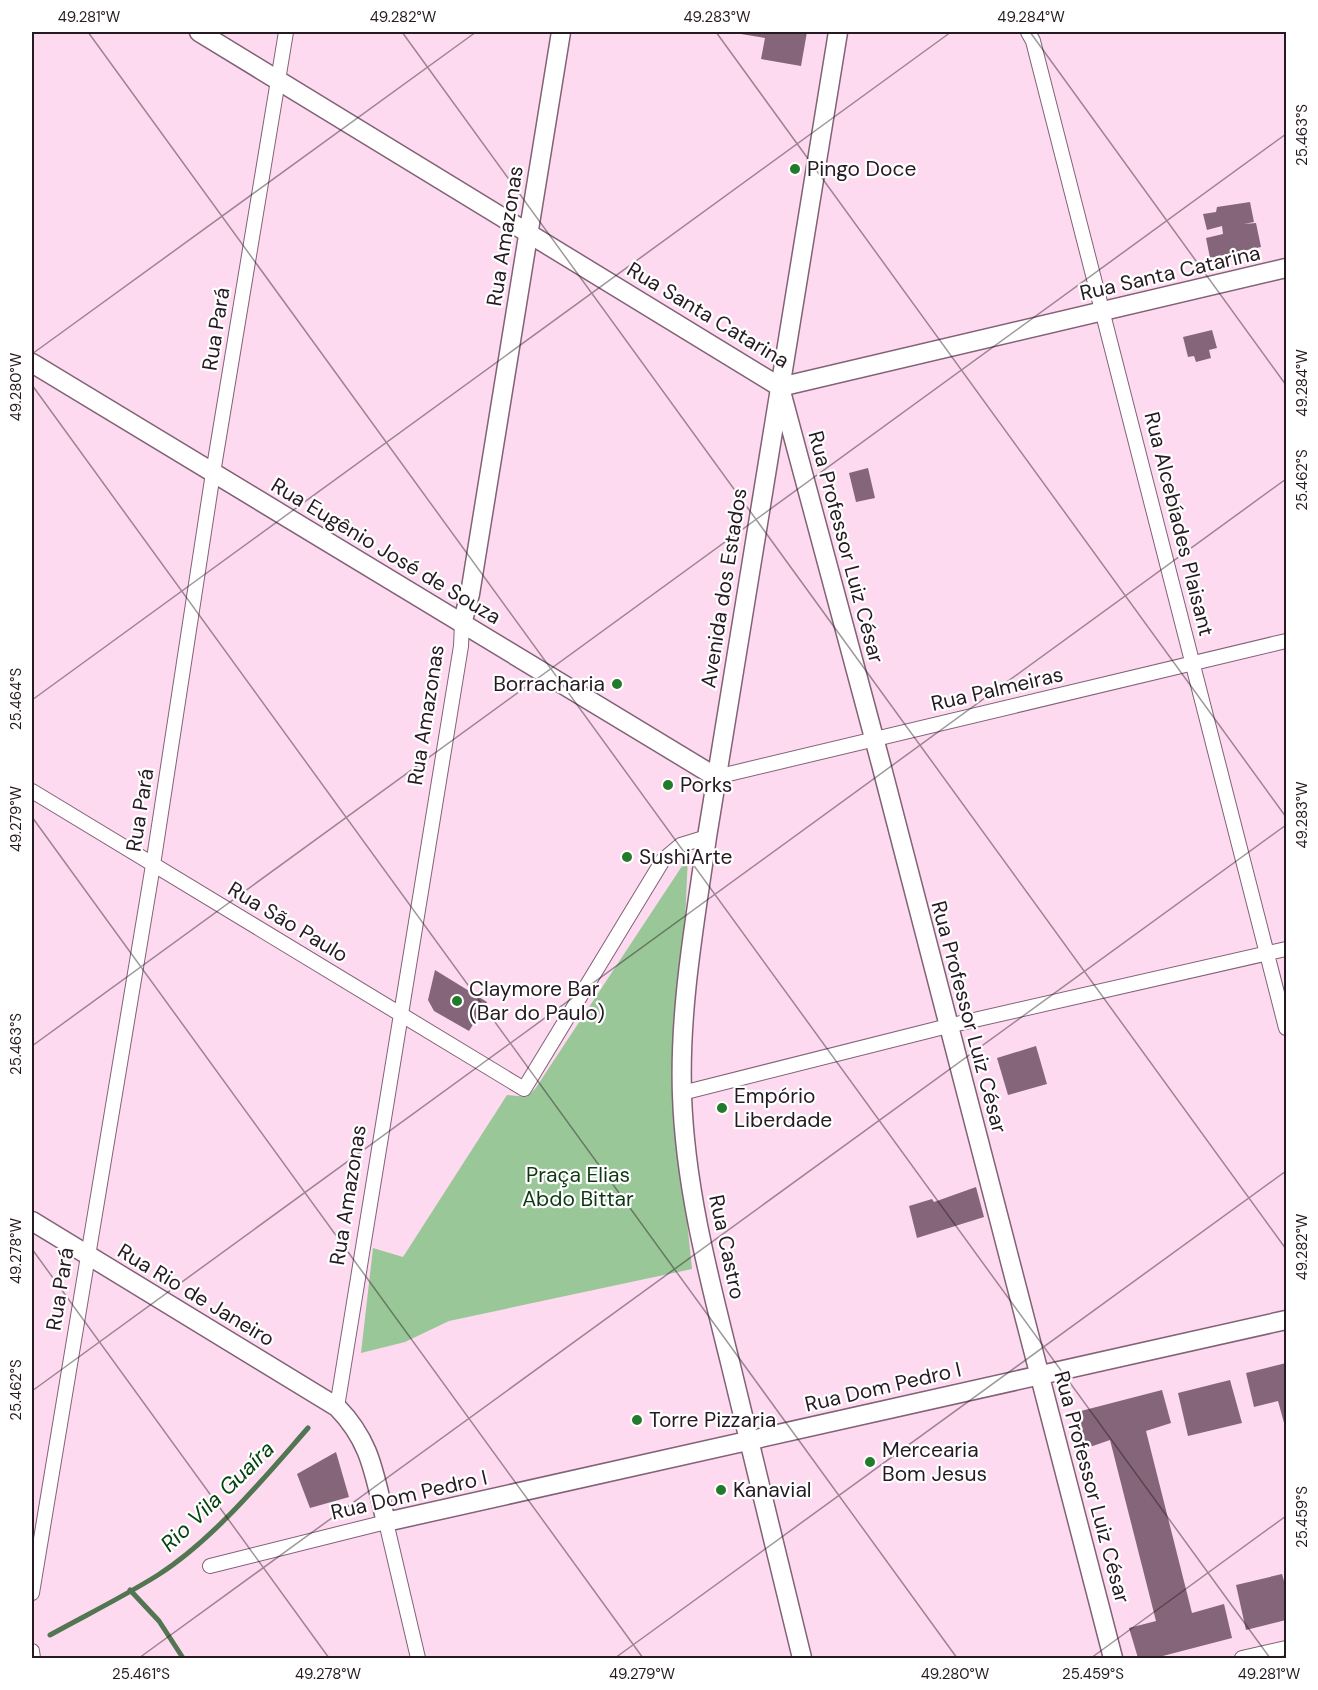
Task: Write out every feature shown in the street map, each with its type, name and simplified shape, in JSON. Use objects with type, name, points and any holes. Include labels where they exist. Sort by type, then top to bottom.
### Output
[{"type":"street","name":"Rua Santa Catarina","points":[[199,32],[780,387],[1287,268]]},
{"type":"street","name":"Rua Pará","points":[[32,1593],[153,865],[213,473],[286,32]]},
{"type":"street","name":"Rua Amazonas","points":[[337,1407],[461,646],[462,624],[470,594],[561,32]]},
{"type":"street","name":"Avenida dos Estados","points":[[706,837],[838,32]]},
{"type":"street","name":"Rua Alcebíades Plaisant","points":[[1028,32],[1033,41],[1287,1028]]},
{"type":"street","name":"Rua Eugênio José de Souza","points":[[32,363],[716,777]]},
{"type":"street","name":"Rua Professor Luiz César","points":[[780,387],[1113,1659]]},
{"type":"street","name":"Rua Palmeiras","points":[[716,777],[1287,641]]},
{"type":"street","name":"Rua São Paulo","points":[[32,791],[524,1089],[663,860],[681,845],[706,837]]},
{"type":"street","name":"Rua Castro","points":[[706,837],[686,999],[682,1093],[688,1175],[695,1216],[802,1659]]},
{"type":"street","points":[[682,1093],[948,1026],[1287,950]]},
{"type":"street","name":"Rua Rio de Janeiro","points":[[32,1221],[337,1407],[352,1423],[364,1443],[386,1522]]},
{"type":"street","name":"Rua Dom Pedro I","points":[[210,1566],[386,1522],[1287,1320]]},
{"type":"street","points":[[386,1522],[418,1659]]},
{"type":"street","points":[[1242,1659],[1287,1648]]},
{"type":"street","points":[[32,1652],[33,1659]]},
{"type":"green space","name":"Praça Elias Abdo Bittar","points":[[688,857],[676,1114],[692,1269],[449,1321],[405,1342],[361,1353],[373,1248],[403,1257],[507,1095],[527,1097],[535,1089]]},
{"type":"building","points":[[741,32],[807,32],[801,66],[761,59],[765,38],[741,34]]},
{"type":"building","points":[[1250,202],[1254,222],[1244,224],[1256,223],[1261,247],[1210,258],[1206,238],[1223,234],[1222,226],[1207,230],[1203,214],[1216,212],[1217,207]]},
{"type":"building","points":[[1212,330],[1217,348],[1209,350],[1211,358],[1196,362],[1194,356],[1188,357],[1183,337]]},
{"type":"building","points":[[868,468],[875,498],[856,502],[849,473]]},
{"type":"building","name":"Claymore Bar (Bar do Paulo)","points":[[435,970],[487,1002],[469,1031],[434,1011],[428,1000]]},
{"type":"building","points":[[1036,1046],[1047,1084],[1008,1095],[997,1058]]},
{"type":"building","points":[[976,1187],[984,1217],[917,1238],[909,1206],[932,1199],[934,1202]]},
{"type":"building","points":[[1286,1363],[1286,1430],[1278,1401],[1254,1407],[1246,1373]]},
{"type":"building","points":[[1230,1380],[1242,1423],[1188,1436],[1178,1393]]},
{"type":"building","points":[[1162,1390],[1171,1423],[1146,1431],[1192,1613],[1224,1604],[1232,1638],[1155,1658],[1138,1658],[1129,1628],[1156,1621],[1110,1440],[1087,1448],[1077,1412]]},
{"type":"building","points":[[336,1452],[349,1497],[310,1508],[297,1474]]},
{"type":"building","points":[[1282,1574],[1286,1588],[1286,1620],[1246,1630],[1236,1585]]},
{"type":"waterway","name":"Rio Vila Guaíra","points":[[50,1635],[158,1575],[199,1544],[238,1507],[308,1428]]},
{"type":"waterway","points":[[130,1590],[159,1621],[183,1658]]},
{"type":"place","name":"Pingo Doce","points":[[795,169]]},
{"type":"place","name":"Borracharia","points":[[617,684]]},
{"type":"place","name":"Porks","points":[[668,785]]},
{"type":"place","name":"SushiArte","points":[[627,857]]},
{"type":"place","name":"Claymore Bar (Bar do Paulo)","points":[[457,1001]]},
{"type":"place","name":"Empório Liberdade","points":[[722,1108]]},
{"type":"place","name":"Torre Pizzaria","points":[[637,1420]]},
{"type":"place","name":"Mercearia Bom Jesus","points":[[870,1462]]},
{"type":"place","name":"Kanavial","points":[[721,1490]]}]
